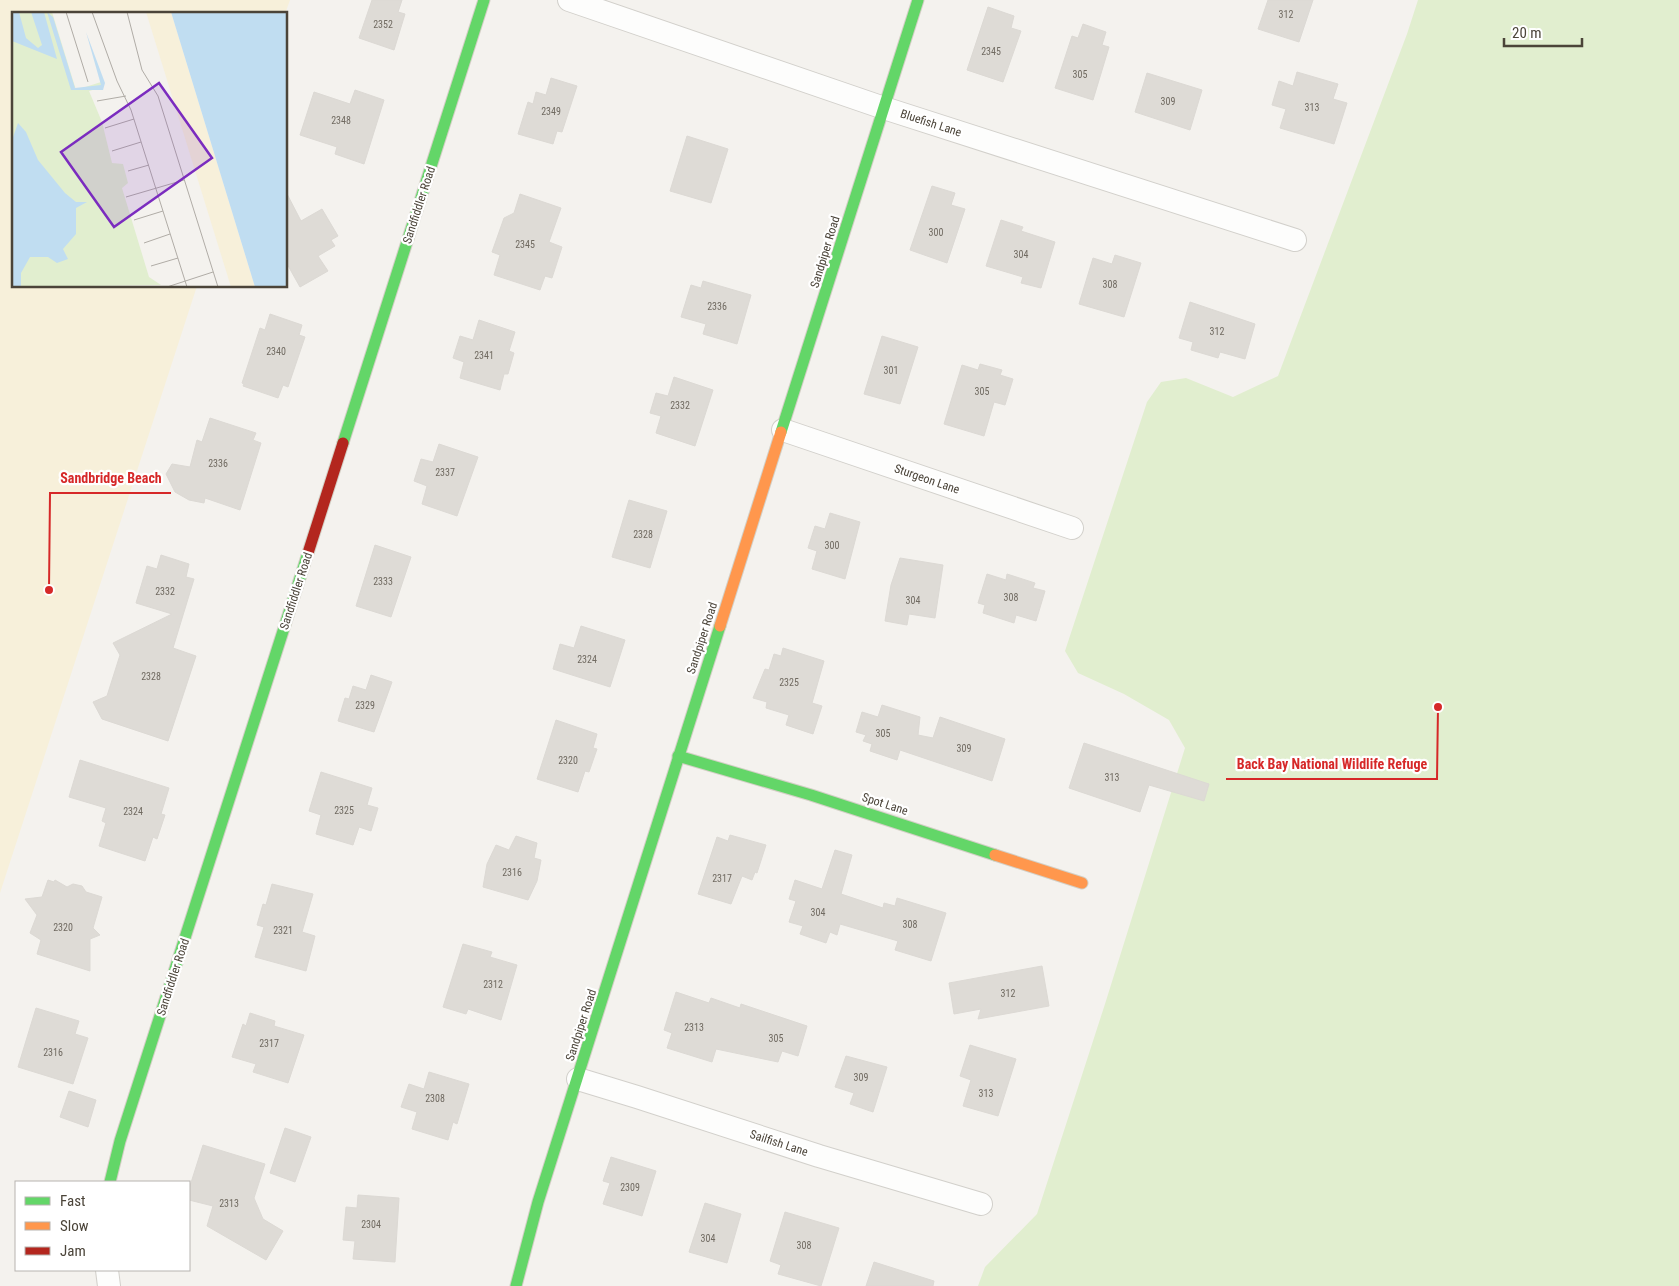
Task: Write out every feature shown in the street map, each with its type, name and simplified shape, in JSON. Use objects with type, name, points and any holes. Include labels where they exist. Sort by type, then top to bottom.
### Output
[{"type":"street","name":"Sandfiddler Road","points":[[110,1181],[120,1141],[484,0]]},
{"type":"street","name":"Bluefish Lane","points":[[569,0],[884,108],[1295,240]]},
{"type":"street","name":"Sandpiper Road","points":[[516,1286],[538,1202],[918,0]]},
{"type":"street","name":"Sturgeon Lane","points":[[783,430],[1072,528]]},
{"type":"street","name":"Spot Lane","points":[[678,756],[811,795],[1082,883]]},
{"type":"street","name":"Sailfish Lane","points":[[578,1079],[637,1096],[819,1156],[981,1204]]},
{"type":"street","points":[[107,1271],[109,1286]]},
{"type":"green space","points":[[1418,0],[1679,0],[1679,1286],[978,1286],[985,1267],[1037,1214],[1185,748],[1169,720],[1124,694],[1078,673],[1065,651],[1147,402],[1161,382],[1186,378],[1233,397],[1278,376],[1407,34]]},
{"type":"sand","points":[[0,0],[290,0],[286,12],[12,12],[12,288],[196,288],[0,893]]},
{"type":"building","points":[[372,0],[402,0],[398,12],[405,14],[394,50],[359,38]]},
{"type":"building","points":[[1268,0],[1313,0],[1299,42],[1258,29]]},
{"type":"building","points":[[988,7],[1014,16],[1011,28],[1021,31],[1003,82],[967,70]]},
{"type":"building","points":[[1083,24],[1106,32],[1102,45],[1109,47],[1093,100],[1055,88],[1072,36],[1078,38]]},
{"type":"building","points":[[1297,72],[1338,84],[1333,99],[1347,103],[1334,144],[1280,128],[1286,109],[1272,105],[1279,81],[1293,86]]},
{"type":"building","points":[[1147,73],[1202,90],[1190,130],[1135,112]]},
{"type":"building","points":[[551,78],[577,86],[562,132],[557,131],[553,144],[518,134],[528,102],[533,104],[536,92],[546,95]]},
{"type":"building","points":[[355,90],[384,100],[364,164],[335,154],[337,147],[300,135],[314,92],[350,104]]},
{"type":"building","points":[[687,136],[728,149],[711,203],[670,191]]},
{"type":"building","points":[[932,186],[955,193],[951,205],[965,209],[947,263],[910,250]]},
{"type":"building","points":[[520,194],[561,208],[549,242],[562,247],[552,278],[545,276],[540,290],[494,275],[500,255],[492,252],[504,218],[514,213]]},
{"type":"building","points":[[288,196],[301,221],[322,209],[338,236],[331,240],[335,246],[318,256],[328,271],[300,287],[288,266]]},
{"type":"building","points":[[1001,220],[1023,227],[1021,231],[1055,242],[1041,288],[1021,283],[1023,277],[986,266]]},
{"type":"building","points":[[1115,255],[1141,263],[1124,317],[1079,304],[1093,258],[1112,264]]},
{"type":"building","points":[[703,281],[751,295],[737,344],[703,334],[706,324],[681,317],[691,285],[701,288]]},
{"type":"building","points":[[1190,302],[1255,324],[1245,359],[1220,352],[1218,358],[1191,350],[1193,342],[1179,338]]},
{"type":"building","points":[[270,314],[302,325],[299,335],[305,337],[288,387],[283,385],[278,398],[243,386],[244,384],[242,383],[260,328],[265,330]]},
{"type":"building","points":[[479,320],[515,332],[509,351],[514,353],[508,374],[504,374],[500,390],[460,378],[464,362],[453,358],[460,336],[473,340]]},
{"type":"building","points":[[882,336],[918,347],[900,404],[864,394]]},
{"type":"building","points":[[980,364],[1002,370],[1000,375],[1013,379],[1005,405],[994,402],[984,436],[944,424],[962,365],[978,370]]},
{"type":"building","points":[[674,377],[713,390],[695,446],[656,433],[661,416],[650,413],[656,393],[668,396]]},
{"type":"building","points":[[210,418],[256,433],[253,440],[261,443],[240,510],[205,498],[204,503],[189,500],[175,492],[166,474],[172,464],[190,467],[197,440],[202,442]]},
{"type":"building","points":[[439,444],[478,457],[457,516],[422,504],[427,486],[414,481],[421,459],[433,462]]},
{"type":"building","points":[[629,500],[667,511],[650,568],[612,557]]},
{"type":"building","points":[[830,513],[860,522],[845,579],[812,569],[817,551],[808,548],[815,526],[825,529]]},
{"type":"building","points":[[375,545],[411,557],[391,617],[356,606]]},
{"type":"building","points":[[161,555],[189,564],[186,577],[194,579],[173,648],[196,656],[168,741],[102,719],[93,702],[107,696],[120,655],[113,643],[172,614],[136,603],[147,566],[157,569]]},
{"type":"building","points":[[900,558],[943,565],[935,618],[909,614],[907,625],[885,621],[891,585]]},
{"type":"building","points":[[987,574],[1006,580],[1007,574],[1035,583],[1033,588],[1045,591],[1036,621],[1016,615],[1014,623],[983,613],[985,605],[978,603]]},
{"type":"building","points":[[581,626],[625,640],[610,687],[553,669],[560,644],[574,648]]},
{"type":"building","points":[[783,648],[824,661],[812,703],[822,706],[813,734],[786,725],[789,715],[766,708],[767,702],[753,698],[765,669],[769,670],[774,654],[781,656]]},
{"type":"building","points":[[371,675],[392,682],[374,732],[338,721],[345,698],[349,699],[353,686],[366,690]]},
{"type":"building","points":[[882,705],[920,717],[918,735],[933,738],[940,717],[1005,739],[992,781],[900,750],[897,760],[870,751],[872,744],[863,741],[866,735],[856,732],[862,712],[878,717]]},
{"type":"building","points":[[556,720],[597,734],[593,748],[597,749],[589,772],[585,771],[578,792],[537,779]]},
{"type":"building","points":[[1084,743],[1209,784],[1204,801],[1149,785],[1140,812],[1069,788]]},
{"type":"building","points":[[80,760],[169,788],[161,814],[165,815],[157,839],[153,837],[145,861],[99,846],[106,823],[102,821],[106,808],[69,797]]},
{"type":"building","points":[[321,772],[372,788],[367,805],[378,808],[371,831],[359,827],[353,845],[316,834],[321,815],[309,811]]},
{"type":"building","points":[[730,835],[766,845],[757,873],[755,872],[752,880],[742,876],[731,904],[698,894],[717,837],[728,841]]},
{"type":"building","points":[[516,836],[537,843],[534,858],[541,860],[537,881],[528,900],[483,887],[487,864],[496,845],[509,850]]},
{"type":"building","points":[[835,850],[852,855],[841,894],[883,908],[884,903],[895,906],[897,898],[946,913],[931,961],[895,950],[898,941],[840,924],[837,935],[830,932],[826,943],[800,934],[803,926],[789,922],[796,901],[789,899],[795,880],[822,889]]},
{"type":"building","points":[[48,880],[54,882],[55,880],[67,887],[73,884],[82,886],[86,892],[102,897],[93,928],[100,935],[90,939],[90,971],[37,954],[41,940],[30,933],[37,915],[25,899],[42,897]]},
{"type":"building","points":[[272,884],[313,894],[302,932],[315,936],[306,971],[255,957],[264,927],[257,925],[263,904],[266,905]]},
{"type":"building","points":[[463,944],[492,952],[490,957],[517,965],[501,1020],[468,1009],[466,1014],[443,1007]]},
{"type":"building","points":[[1042,966],[1049,1006],[978,1019],[981,1009],[954,1014],[949,983]]},
{"type":"building","points":[[676,992],[709,1003],[711,998],[740,1008],[741,1004],[807,1026],[798,1056],[782,1051],[778,1062],[716,1049],[712,1062],[667,1048],[672,1033],[664,1030]]},
{"type":"building","points":[[36,1008],[79,1021],[75,1034],[88,1038],[73,1084],[18,1067]]},
{"type":"building","points":[[250,1013],[275,1021],[274,1026],[304,1035],[288,1083],[253,1072],[256,1064],[232,1057],[243,1024],[246,1026]]},
{"type":"building","points":[[970,1045],[1016,1059],[998,1116],[963,1106],[971,1080],[960,1076]]},
{"type":"building","points":[[846,1056],[887,1067],[873,1112],[850,1104],[854,1093],[835,1087]]},
{"type":"building","points":[[429,1072],[469,1084],[457,1124],[453,1122],[448,1140],[412,1129],[417,1112],[401,1107],[409,1084],[424,1089]]},
{"type":"building","points":[[69,1091],[96,1100],[88,1127],[60,1117]]},
{"type":"building","points":[[285,1128],[311,1137],[295,1182],[270,1173]]},
{"type":"building","points":[[203,1145],[265,1164],[254,1198],[263,1219],[283,1231],[266,1260],[207,1226],[213,1206],[190,1200],[190,1186]]},
{"type":"building","points":[[611,1157],[656,1171],[642,1216],[603,1204],[610,1183],[603,1181]]},
{"type":"building","points":[[358,1195],[399,1198],[395,1262],[353,1259],[355,1241],[343,1240],[346,1207],[357,1208]]},
{"type":"building","points":[[705,1203],[741,1214],[727,1263],[689,1252]]},
{"type":"building","points":[[785,1212],[839,1228],[821,1286],[778,1274],[781,1265],[770,1261]]},
{"type":"building","points":[[874,1262],[934,1281],[933,1286],[866,1286]]},
{"type":"traffic: fast","points":[[343,443],[484,0]]},
{"type":"traffic: fast","points":[[781,432],[918,0]]},
{"type":"traffic: fast","points":[[110,1181],[120,1141],[308,553]]},
{"type":"traffic: fast","points":[[516,1286],[538,1202],[720,626]]},
{"type":"traffic: fast","points":[[678,756],[811,795],[995,855]]},
{"type":"traffic: slow","points":[[720,626],[781,432]]},
{"type":"traffic: slow","points":[[995,855],[1082,883]]},
{"type":"traffic: jam","points":[[308,553],[343,443]]},
{"type":"place","name":"Sandbridge Beach","points":[[49,590]]},
{"type":"place","name":"Back Bay National Wildlife Refuge","points":[[1438,707]]}]
